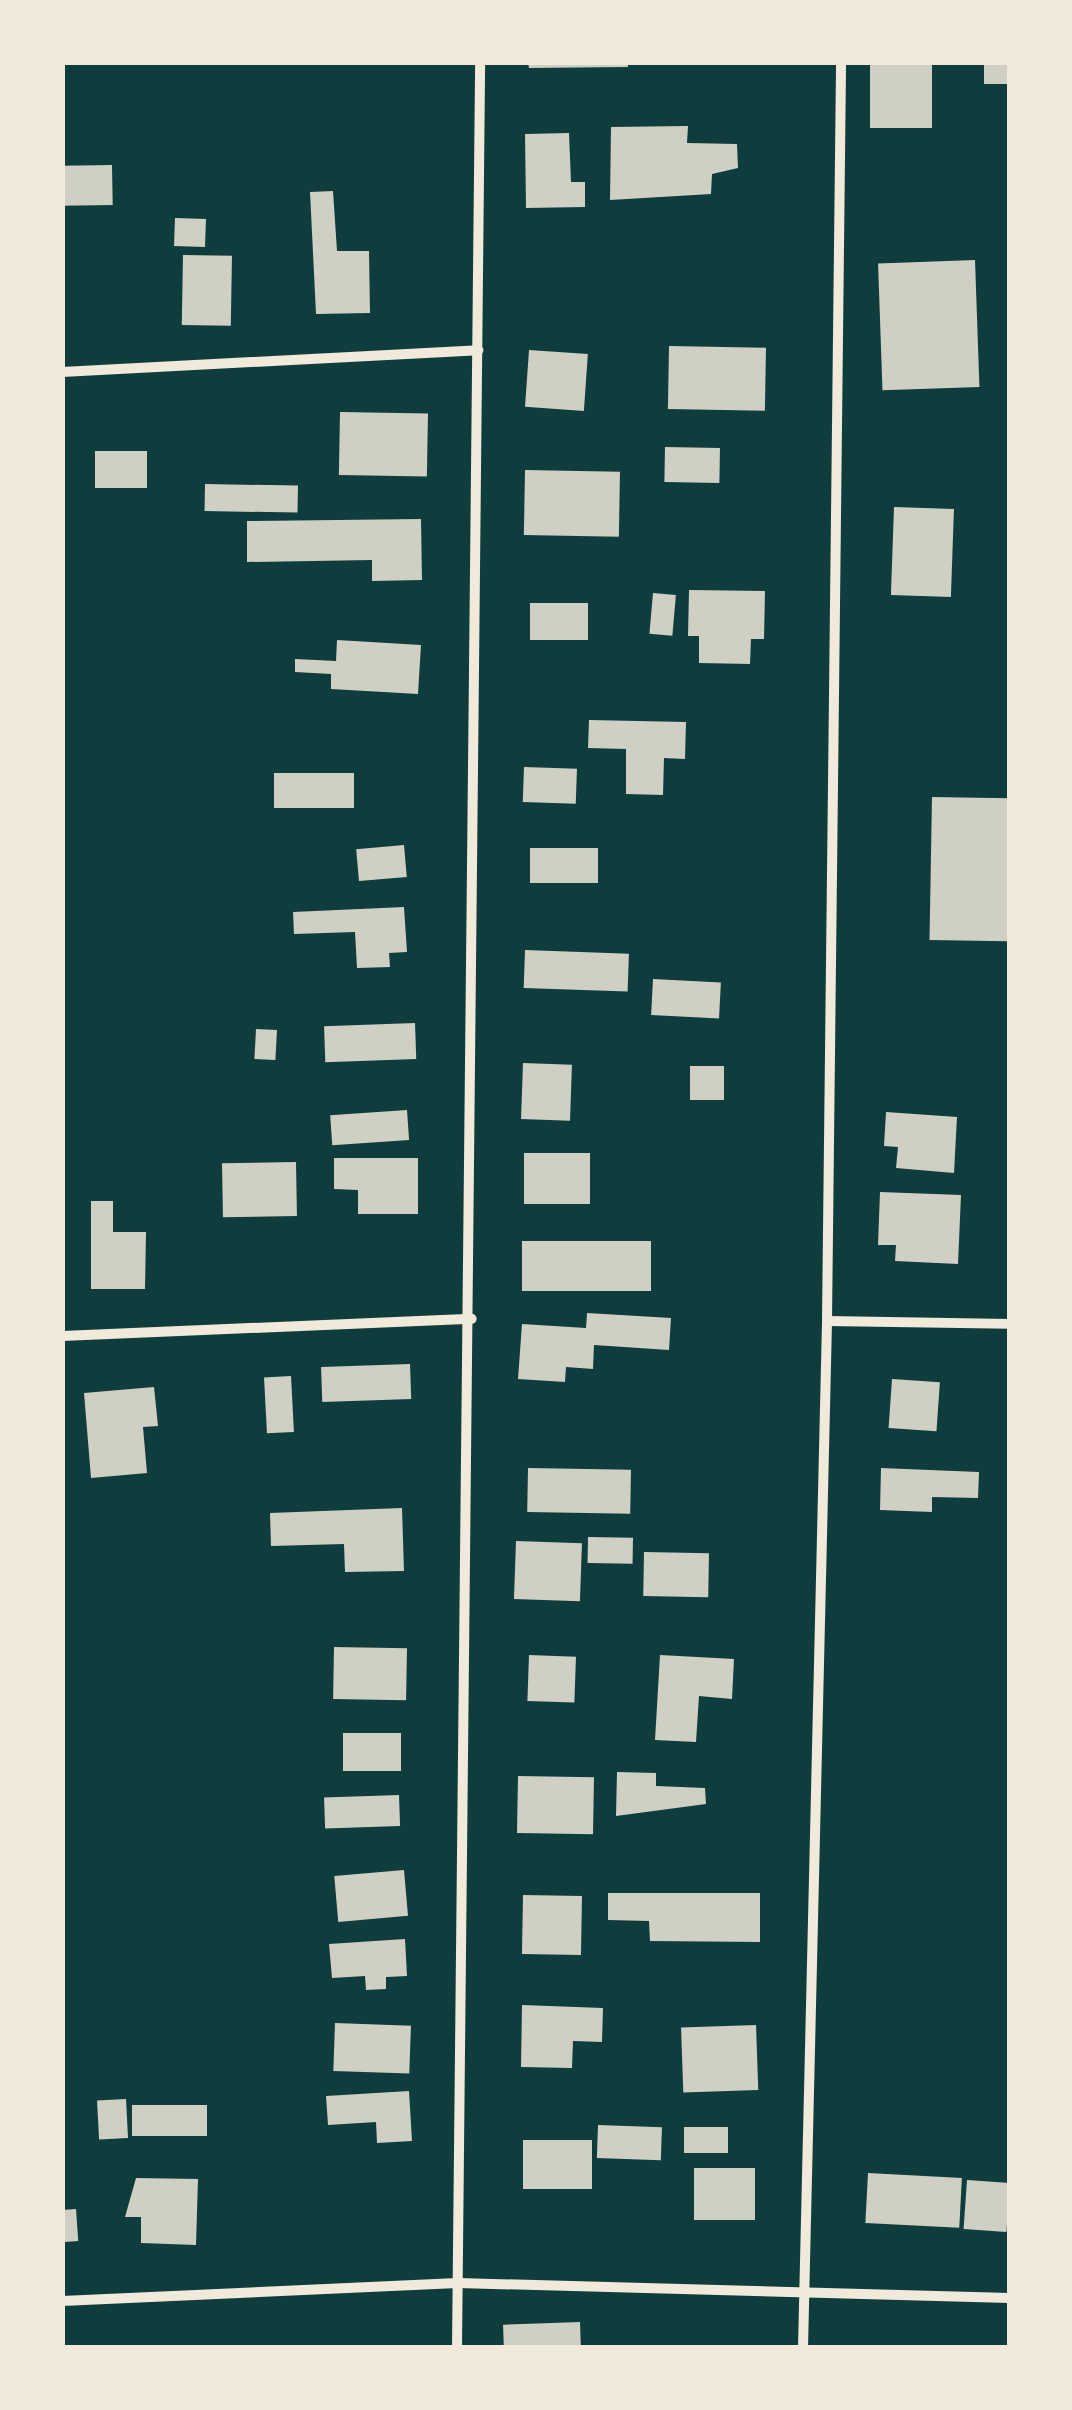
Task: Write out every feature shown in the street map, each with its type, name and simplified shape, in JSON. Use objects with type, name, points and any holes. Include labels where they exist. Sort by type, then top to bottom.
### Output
[{"type":"street","points":[[457,2348],[472,1319],[480,62]]},
{"type":"street","points":[[803,2348],[827,1321],[842,62]]},
{"type":"street","points":[[62,372],[478,350]]},
{"type":"street","points":[[62,1336],[472,1319]]},
{"type":"street","points":[[827,1321],[1010,1324]]},
{"type":"street","points":[[62,2301],[458,2283],[1010,2298]]},
{"type":"building","points":[[528,62],[628,62],[628,67],[529,68]]},
{"type":"building","points":[[870,62],[932,62],[932,128],[870,128]]},
{"type":"building","points":[[984,62],[1010,62],[1010,84],[984,84]]},
{"type":"building","points":[[688,126],[687,143],[737,144],[738,168],[712,174],[711,194],[610,200],[611,127]]},
{"type":"building","points":[[569,133],[571,182],[585,182],[585,207],[526,208],[525,134]]},
{"type":"building","points":[[112,165],[113,205],[63,206],[62,166]]},
{"type":"building","points":[[333,191],[337,251],[369,251],[370,313],[316,314],[310,192]]},
{"type":"building","points":[[175,218],[206,219],[205,247],[174,246]]},
{"type":"building","points":[[183,255],[232,256],[231,326],[182,325]]},
{"type":"building","points":[[975,260],[979,387],[882,390],[878,263]]},
{"type":"building","points":[[669,346],[766,348],[765,411],[668,409]]},
{"type":"building","points":[[529,350],[588,354],[584,411],[525,407]]},
{"type":"building","points":[[340,412],[428,414],[427,477],[339,475]]},
{"type":"building","points":[[665,447],[720,448],[719,483],[664,482]]},
{"type":"building","points":[[95,451],[147,451],[147,488],[95,488]]},
{"type":"building","points":[[525,470],[620,472],[619,537],[524,535]]},
{"type":"building","points":[[205,484],[298,486],[298,513],[205,511]]},
{"type":"building","points":[[894,507],[954,509],[951,597],[891,595]]},
{"type":"building","points":[[421,519],[422,580],[372,581],[372,560],[247,562],[247,521]]},
{"type":"building","points":[[689,590],[765,591],[764,639],[751,639],[750,664],[699,663],[699,636],[688,636]]},
{"type":"building","points":[[653,593],[676,595],[672,636],[649,634]]},
{"type":"building","points":[[530,603],[588,603],[588,640],[530,640]]},
{"type":"building","points":[[337,640],[421,645],[418,694],[331,689],[331,674],[295,672],[295,659],[336,661]]},
{"type":"building","points":[[589,720],[686,722],[685,759],[664,758],[663,795],[626,794],[626,749],[588,748]]},
{"type":"building","points":[[524,767],[577,769],[576,804],[523,802]]},
{"type":"building","points":[[274,773],[354,773],[354,808],[274,808]]},
{"type":"building","points":[[932,797],[1010,798],[1007,941],[930,940]]},
{"type":"building","points":[[404,845],[407,877],[359,881],[356,849]]},
{"type":"building","points":[[530,848],[598,848],[598,883],[530,883]]},
{"type":"building","points":[[404,907],[407,952],[389,953],[390,967],[357,968],[355,932],[294,934],[293,912]]},
{"type":"building","points":[[525,950],[629,954],[628,992],[524,988]]},
{"type":"building","points":[[653,979],[721,983],[719,1019],[651,1015]]},
{"type":"building","points":[[415,1023],[416,1059],[325,1062],[324,1026]]},
{"type":"building","points":[[256,1029],[277,1030],[275,1060],[254,1059]]},
{"type":"building","points":[[523,1063],[572,1065],[570,1121],[521,1119]]},
{"type":"building","points":[[690,1066],[724,1066],[724,1100],[690,1100]]},
{"type":"building","points":[[407,1110],[409,1140],[332,1145],[330,1115]]},
{"type":"building","points":[[886,1112],[957,1117],[954,1173],[896,1168],[898,1147],[884,1146]]},
{"type":"building","points":[[524,1153],[590,1153],[590,1204],[524,1204]]},
{"type":"building","points":[[334,1158],[418,1158],[418,1214],[358,1214],[358,1190],[334,1189]]},
{"type":"building","points":[[296,1162],[297,1216],[223,1217],[222,1163]]},
{"type":"building","points":[[880,1192],[961,1195],[958,1264],[895,1261],[896,1245],[878,1245]]},
{"type":"building","points":[[91,1201],[113,1201],[113,1232],[146,1232],[145,1289],[91,1289]]},
{"type":"building","points":[[522,1241],[651,1241],[651,1291],[522,1291]]},
{"type":"building","points":[[587,1313],[671,1318],[669,1350],[594,1345],[593,1369],[566,1367],[565,1382],[518,1379],[522,1324],[586,1328]]},
{"type":"building","points":[[410,1364],[411,1399],[322,1402],[321,1367]]},
{"type":"building","points":[[291,1376],[294,1432],[267,1433],[264,1377]]},
{"type":"building","points":[[892,1379],[940,1382],[936,1431],[889,1428]]},
{"type":"building","points":[[154,1387],[158,1426],[143,1427],[147,1473],[91,1478],[84,1393]]},
{"type":"building","points":[[528,1468],[631,1470],[630,1514],[527,1512]]},
{"type":"building","points":[[881,1468],[979,1472],[978,1498],[932,1497],[932,1512],[880,1510]]},
{"type":"building","points":[[402,1508],[404,1571],[345,1572],[344,1544],[271,1546],[270,1513]]},
{"type":"building","points":[[588,1537],[633,1538],[633,1564],[588,1563]]},
{"type":"building","points":[[516,1541],[582,1543],[580,1601],[514,1599]]},
{"type":"building","points":[[644,1552],[709,1553],[708,1597],[643,1596]]},
{"type":"building","points":[[334,1647],[407,1648],[406,1700],[333,1699]]},
{"type":"building","points":[[529,1655],[576,1657],[574,1703],[527,1701]]},
{"type":"building","points":[[660,1655],[734,1659],[732,1699],[699,1696],[696,1742],[655,1740]]},
{"type":"building","points":[[343,1733],[401,1733],[401,1771],[343,1771]]},
{"type":"building","points":[[617,1772],[656,1773],[656,1786],[705,1788],[706,1804],[616,1816]]},
{"type":"building","points":[[518,1776],[594,1777],[593,1834],[517,1833]]},
{"type":"building","points":[[399,1795],[400,1826],[325,1829],[324,1798]]},
{"type":"building","points":[[404,1870],[408,1916],[338,1922],[334,1876]]},
{"type":"building","points":[[608,1893],[760,1893],[760,1942],[650,1941],[649,1921],[608,1920]]},
{"type":"building","points":[[523,1895],[582,1896],[581,1955],[522,1954]]},
{"type":"building","points":[[405,1939],[407,1976],[386,1977],[386,1989],[366,1990],[365,1976],[332,1978],[329,1944]]},
{"type":"building","points":[[522,2005],[603,2008],[602,2042],[573,2041],[572,2068],[521,2067]]},
{"type":"building","points":[[335,2023],[411,2026],[409,2074],[333,2071]]},
{"type":"building","points":[[756,2025],[758,2090],[683,2093],[681,2028]]},
{"type":"building","points":[[409,2091],[412,2141],[377,2143],[376,2122],[328,2125],[326,2096]]},
{"type":"building","points":[[126,2099],[128,2138],[99,2139],[97,2101]]},
{"type":"building","points":[[132,2105],[207,2105],[207,2136],[132,2136]]},
{"type":"building","points":[[598,2125],[662,2127],[661,2160],[597,2158]]},
{"type":"building","points":[[684,2127],[728,2127],[728,2153],[684,2153]]},
{"type":"building","points":[[523,2140],[592,2140],[592,2189],[523,2189]]},
{"type":"building","points":[[694,2168],[755,2168],[755,2220],[694,2220]]},
{"type":"building","points":[[868,2173],[962,2178],[959,2228],[865,2223]]},
{"type":"building","points":[[136,2178],[198,2179],[196,2245],[141,2243],[141,2217],[125,2217]]},
{"type":"building","points":[[967,2180],[1010,2183],[1006,2232],[964,2229]]},
{"type":"building","points":[[76,2209],[78,2241],[64,2242],[62,2210]]},
{"type":"building","points":[[580,2322],[581,2348],[504,2348],[503,2325]]}]
